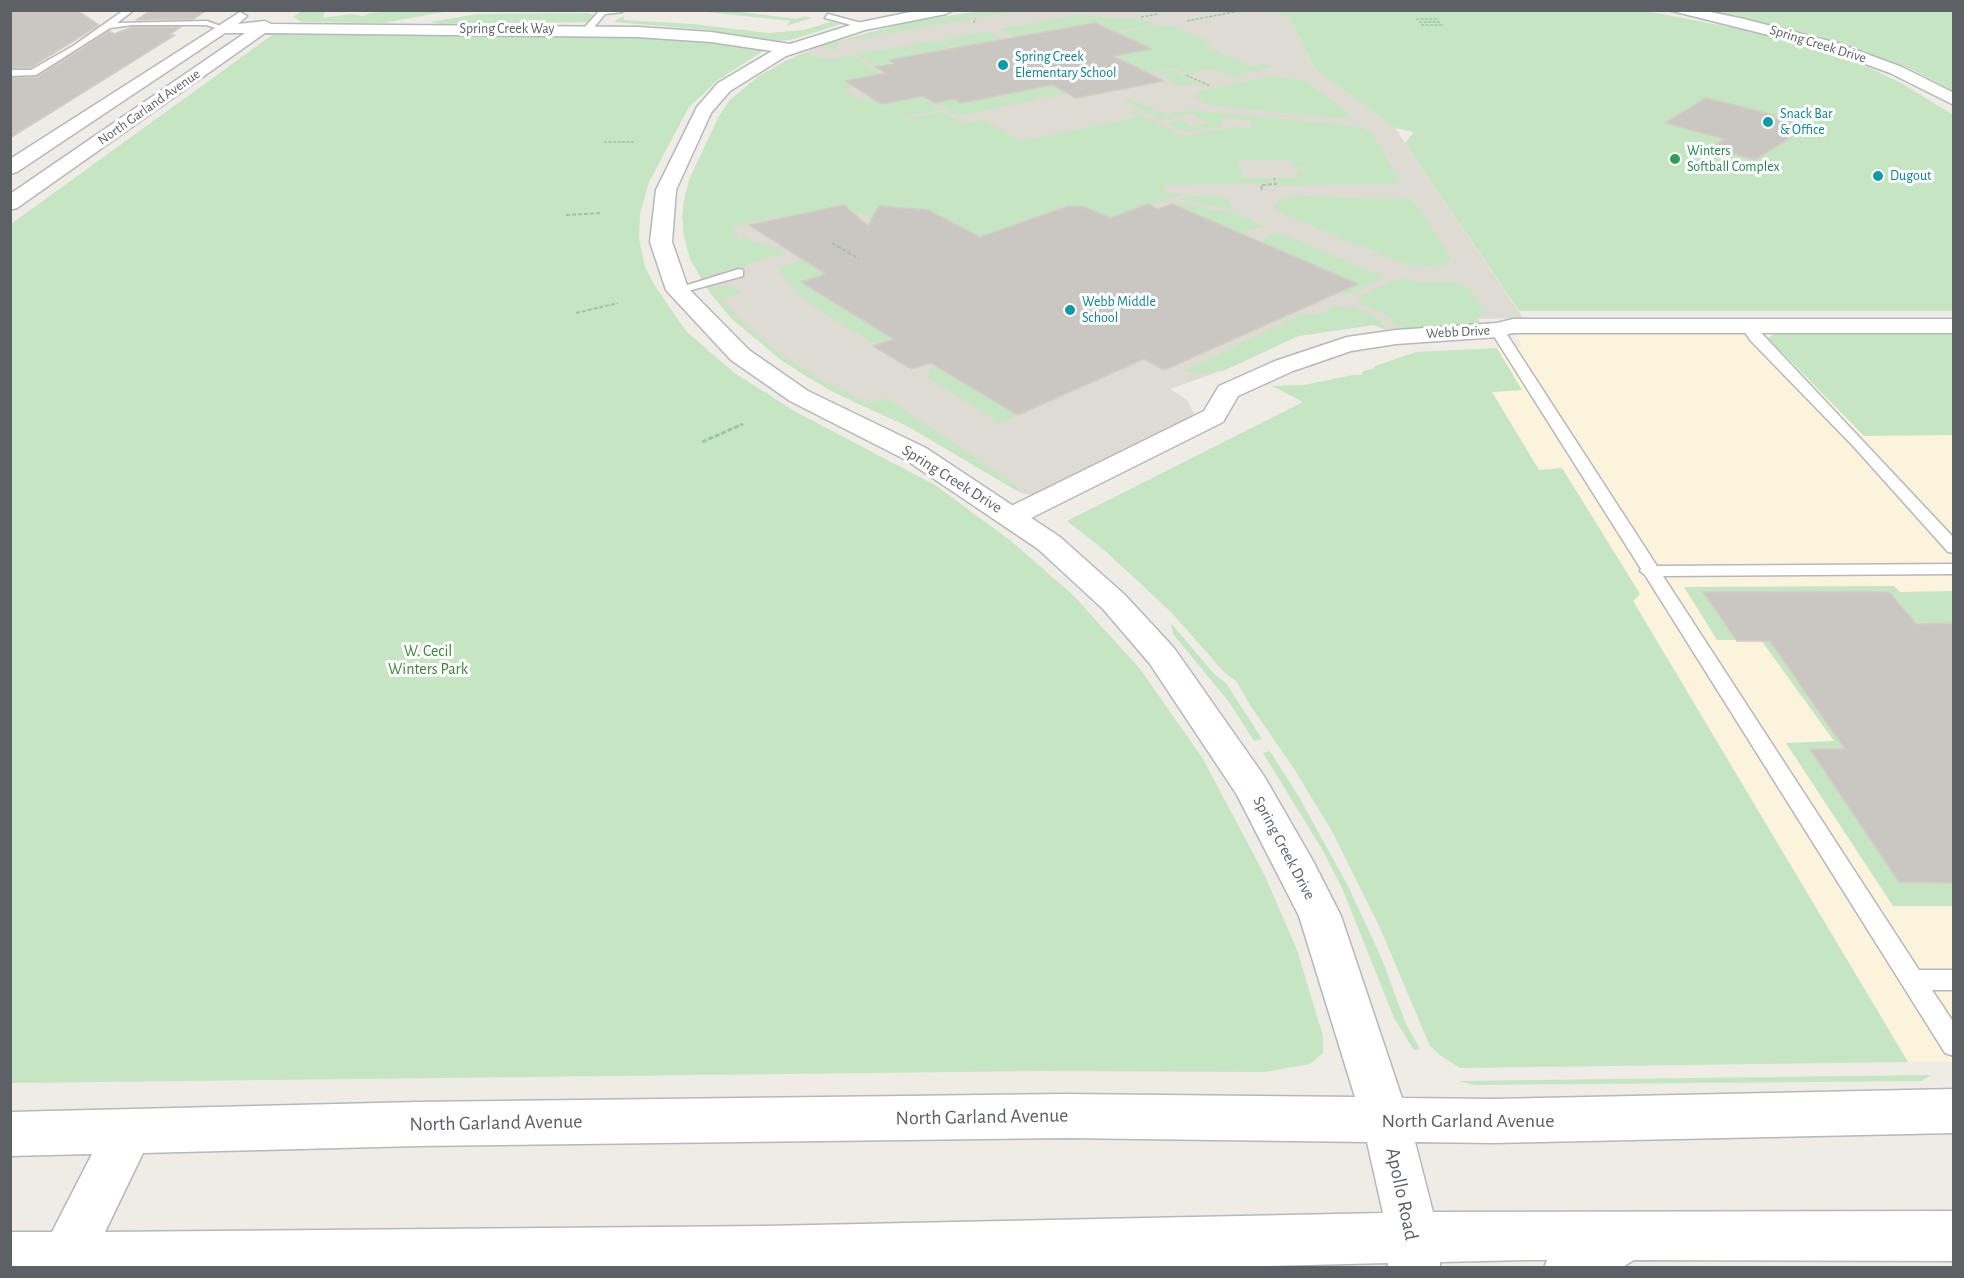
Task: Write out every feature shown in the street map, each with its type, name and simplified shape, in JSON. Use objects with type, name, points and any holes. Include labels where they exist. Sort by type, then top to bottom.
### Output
[{"type":"street","name":"North Garland Avenue","points":[[10,168],[249,10]]},
{"type":"street","name":"North Garland Avenue","points":[[10,204],[287,10]]},
{"type":"street","name":"Spring Creek Drive","points":[[946,10],[862,26],[790,49],[742,74],[712,98],[666,190],[661,242],[677,290],[722,339],[762,371],[799,396],[916,454],[1049,543],[1114,602],[1162,656],[1251,786],[1293,861],[1320,916],[1386,1121]]},
{"type":"street","name":"Spring Creek Drive","points":[[1674,10],[1744,23],[1831,46],[1896,70],[1953,100]]},
{"type":"street","name":"Spring Creek Way","points":[[222,28],[594,30],[692,34],[790,49]]},
{"type":"street","name":"Webb Drive","points":[[1011,517],[1214,416],[1228,391],[1313,354],[1347,344],[1396,337],[1497,330],[1513,326],[1953,326]]},
{"type":"street","name":"North Garland Avenue","points":[[10,1134],[130,1129],[1065,1116],[1386,1121],[1745,1117],[1953,1111]]},
{"type":"street","name":"Apollo Road","points":[[1386,1121],[1414,1252]]},
{"type":"street","points":[[64,1263],[130,1129]]},
{"type":"street","points":[[10,1258],[64,1263],[1414,1252],[1626,1237],[1953,1236]]},
{"type":"street","points":[[1570,1268],[1626,1237]]},
{"type":"lane","points":[[18,82],[76,48],[130,10]]},
{"type":"lane","points":[[849,10],[828,16],[862,26]]},
{"type":"lane","points":[[603,12],[618,12],[594,30],[603,12]]},
{"type":"lane","points":[[103,27],[123,31],[201,31],[222,28]]},
{"type":"lane","points":[[10,72],[33,73]]},
{"type":"lane","points":[[677,290],[740,273]]},
{"type":"lane","points":[[1747,326],[1859,444],[1953,548]]},
{"type":"lane","points":[[1497,330],[1648,571],[1953,1045]]},
{"type":"lane","points":[[1648,571],[1953,569]]},
{"type":"lane","points":[[1912,980],[1953,980]]},
{"type":"path","points":[[1187,21],[1245,10]]},
{"type":"path","points":[[1141,17],[1158,14]]},
{"type":"path","points":[[974,23],[975,18]]},
{"type":"path","points":[[1416,19],[1440,20],[1421,25]]},
{"type":"path","points":[[1421,25],[1444,25]]},
{"type":"path","points":[[1421,25],[1437,28]]},
{"type":"path","points":[[1186,75],[1210,86]]},
{"type":"path","points":[[604,142],[634,142]]},
{"type":"path","points":[[1262,190],[1261,184],[1276,184],[1274,178]]},
{"type":"path","points":[[566,215],[601,213]]},
{"type":"path","points":[[832,243],[859,259]]},
{"type":"path","points":[[576,313],[618,303]]},
{"type":"path","points":[[702,442],[742,424]]},
{"type":"shaded area","points":[[988,10],[1271,10],[1290,18],[1315,69],[1395,128],[1523,318],[1478,319],[1481,326],[1387,330],[1374,325],[1298,336],[1232,367],[1170,389],[1187,400],[1195,415],[1034,495],[1021,493],[907,426],[856,403],[802,374],[732,319],[710,293],[690,259],[682,218],[685,194],[718,118],[730,100],[759,76],[785,61],[822,45],[909,22]]},
{"type":"shaded area","points":[[1515,333],[1953,333],[1953,1062],[1908,1062],[1633,600],[1640,594],[1562,468],[1539,470],[1492,392],[1522,390],[1497,348],[1523,347]]},
{"type":"green space","points":[[303,10],[325,11],[323,18],[351,14],[363,16],[370,13],[396,11],[449,11],[383,23],[302,22],[293,17]]},
{"type":"green space","points":[[988,10],[1020,11],[975,18],[971,15],[966,16],[973,19],[838,42],[836,49],[832,50],[822,46],[909,22]]},
{"type":"green space","points":[[698,11],[733,11],[797,19],[805,16],[812,18],[789,25],[787,24],[791,21]]},
{"type":"green space","name":"Winters Softball Complex","points":[[1271,11],[1646,11],[1771,35],[1870,68],[1903,84],[1953,115],[1953,311],[1519,311],[1405,143],[1414,132],[1395,128],[1315,69],[1290,18]]},
{"type":"green space","points":[[1705,11],[1953,11],[1953,91],[1907,67],[1819,36]]},
{"type":"green space","points":[[588,13],[597,16],[590,22],[440,24],[430,22],[477,14]]},
{"type":"green space","points":[[1078,15],[1144,20],[1156,25],[1116,31],[1098,23],[1035,34],[1022,41],[1012,36],[1023,34],[1011,35],[999,29]]},
{"type":"green space","points":[[624,16],[623,20],[693,24],[768,33],[804,30],[830,22],[841,24],[794,39],[779,41],[708,30],[614,22]]},
{"type":"green space","points":[[1161,25],[1172,26],[1212,43],[1203,45],[1253,67],[1268,64],[1272,67],[1233,77],[1212,69],[1189,74],[1175,68],[1141,75],[1106,57],[1143,50],[1111,35]]},
{"type":"green space","points":[[987,31],[1010,43],[956,48],[941,40]]},
{"type":"green space","name":"W. Cecil Winters Park","points":[[275,33],[627,34],[717,42],[763,51],[718,80],[689,107],[649,182],[640,214],[639,239],[645,267],[655,286],[686,331],[733,372],[796,412],[935,485],[1011,541],[1073,595],[1140,669],[1203,759],[1265,876],[1297,950],[1323,1036],[1323,1053],[1310,1064],[1265,1072],[1040,1071],[11,1083],[11,224]]},
{"type":"green space","points":[[937,40],[957,51],[929,56],[909,45]]},
{"type":"green space","points":[[906,46],[921,54],[890,60],[895,64],[877,67],[856,54]]},
{"type":"green space","points":[[802,54],[830,59],[851,55],[882,74],[855,87],[844,89],[859,100],[871,98],[881,104],[920,97],[941,110],[902,116],[906,119],[942,112],[962,124],[984,119],[1020,141],[1140,117],[1131,112],[1134,111],[1184,137],[1231,127],[1250,128],[1252,120],[1223,117],[1220,126],[1186,132],[1167,123],[1179,120],[1193,127],[1210,123],[1192,114],[1162,120],[1123,100],[1129,99],[1168,115],[1190,110],[1355,126],[1372,133],[1400,181],[1390,184],[1279,185],[1276,178],[1299,178],[1296,170],[1304,170],[1304,167],[1294,167],[1291,160],[1237,160],[1243,178],[1271,178],[1273,183],[1163,185],[1165,194],[1185,194],[1108,219],[1085,207],[1069,206],[971,241],[975,235],[958,225],[931,234],[927,210],[879,206],[872,219],[862,213],[855,214],[844,205],[789,217],[789,228],[777,217],[730,227],[740,239],[746,237],[749,241],[789,251],[702,279],[690,259],[683,232],[683,206],[689,180],[718,118],[730,100],[759,76]]},
{"type":"green space","points":[[1172,70],[1201,84],[1169,86],[1175,85],[1170,81],[1173,80],[1158,73]]},
{"type":"green space","points":[[1270,76],[1304,80],[1352,116],[1339,118],[1215,106],[1196,98],[1198,93],[1204,90]]},
{"type":"green space","points":[[1061,83],[1082,91],[1045,98],[1034,97],[1037,100],[1014,105],[992,92],[1030,89]]},
{"type":"green space","points":[[988,92],[1011,105],[957,116],[936,103],[954,99],[961,103],[992,97]]},
{"type":"green space","points":[[1189,196],[1223,197],[1229,200],[1233,210],[1179,199]]},
{"type":"green space","points":[[1297,196],[1409,199],[1415,203],[1452,259],[1446,265],[1427,267],[1408,265],[1280,213],[1274,207],[1279,200]]},
{"type":"green space","points":[[1172,204],[1239,214],[1264,227],[1240,234]]},
{"type":"green space","points":[[1276,232],[1385,277],[1347,295],[1340,292],[1357,283],[1259,242]]},
{"type":"green space","points":[[804,260],[826,274],[802,283],[893,339],[876,345],[815,307],[793,288],[777,268]]},
{"type":"green space","points":[[1400,278],[1422,282],[1454,282],[1469,288],[1486,313],[1477,317],[1481,326],[1398,329],[1388,315],[1359,303],[1362,301],[1356,298]]},
{"type":"green space","points":[[730,286],[742,293],[721,299],[741,321],[781,355],[819,379],[869,404],[885,397],[1017,486],[1019,492],[907,426],[831,391],[782,361],[732,319],[706,287]]},
{"type":"green space","points":[[1337,305],[1346,309],[1352,306],[1378,318],[1387,330],[1374,325],[1298,336],[1225,370],[1203,373],[1183,371],[1301,315],[1320,314]]},
{"type":"green space","points":[[1774,334],[1953,334],[1953,435],[1864,436],[1768,338]]},
{"type":"green space","points":[[1497,348],[1522,390],[1492,392],[1539,470],[1562,468],[1640,594],[1633,601],[1908,1062],[1460,1068],[1441,1056],[1430,1046],[1380,928],[1333,833],[1237,682],[1224,672],[1171,612],[1103,549],[1067,521],[1303,402],[1272,386],[1304,385],[1362,375],[1363,371],[1416,352]]},
{"type":"green space","points":[[937,365],[1018,415],[1000,423],[925,376],[933,372],[929,369]]},
{"type":"green space","points":[[1894,586],[1900,592],[1953,591],[1953,623],[1916,624],[1889,592],[1704,592],[1736,640],[1717,640],[1684,587]]},
{"type":"green space","points":[[1171,623],[1214,674],[1226,683],[1262,739],[1254,741],[1229,702],[1173,634]]},
{"type":"green space","points":[[1761,640],[1769,640],[1845,749],[1810,750],[1899,882],[1953,883],[1953,906],[1893,906],[1786,743],[1834,741]]},
{"type":"green space","points":[[1270,751],[1299,797],[1348,886],[1381,957],[1406,1024],[1420,1049],[1414,1050],[1394,1018],[1342,888],[1322,849],[1263,753]]},
{"type":"green space","points":[[1931,1075],[1921,1081],[1475,1085],[1458,1081]]},
{"type":"building","points":[[10,10],[77,10],[99,25],[30,68],[10,68]]},
{"type":"building","points":[[152,10],[207,10],[194,19],[136,20]]},
{"type":"building","name":"Spring Creek Elementary School","points":[[1095,23],[1152,49],[1113,56],[1164,81],[1076,98],[1052,85],[961,103],[954,99],[935,103],[923,96],[882,104],[845,81],[886,73],[875,67],[895,64],[889,60]]},
{"type":"building","points":[[132,27],[181,27],[169,35],[175,35],[10,138],[10,78],[37,77],[109,31],[114,34]]},
{"type":"building","points":[[1706,98],[1809,126],[1755,160],[1711,148],[1725,139],[1665,123]]},
{"type":"building","name":"Webb Middle School","points":[[1148,204],[1158,209],[1172,204],[1358,284],[1164,370],[1144,359],[1018,415],[931,363],[911,369],[873,346],[894,339],[801,282],[826,274],[749,225],[844,205],[868,226],[879,206],[928,210],[980,237],[1069,206],[1084,207],[1111,218]]},
{"type":"building","points":[[1703,592],[1889,592],[1916,624],[1953,623],[1953,883],[1899,882],[1810,749],[1845,749],[1770,641],[1737,641]]},
{"type":"place","name":"Spring Creek Elementary School","points":[[1003,65]]},
{"type":"place","name":"Snack Bar & Office","points":[[1768,122]]},
{"type":"place","name":"Winters Softball Complex","points":[[1675,159]]},
{"type":"place","name":"Dugout","points":[[1878,176]]},
{"type":"place","name":"Webb Middle School","points":[[1070,310]]}]
